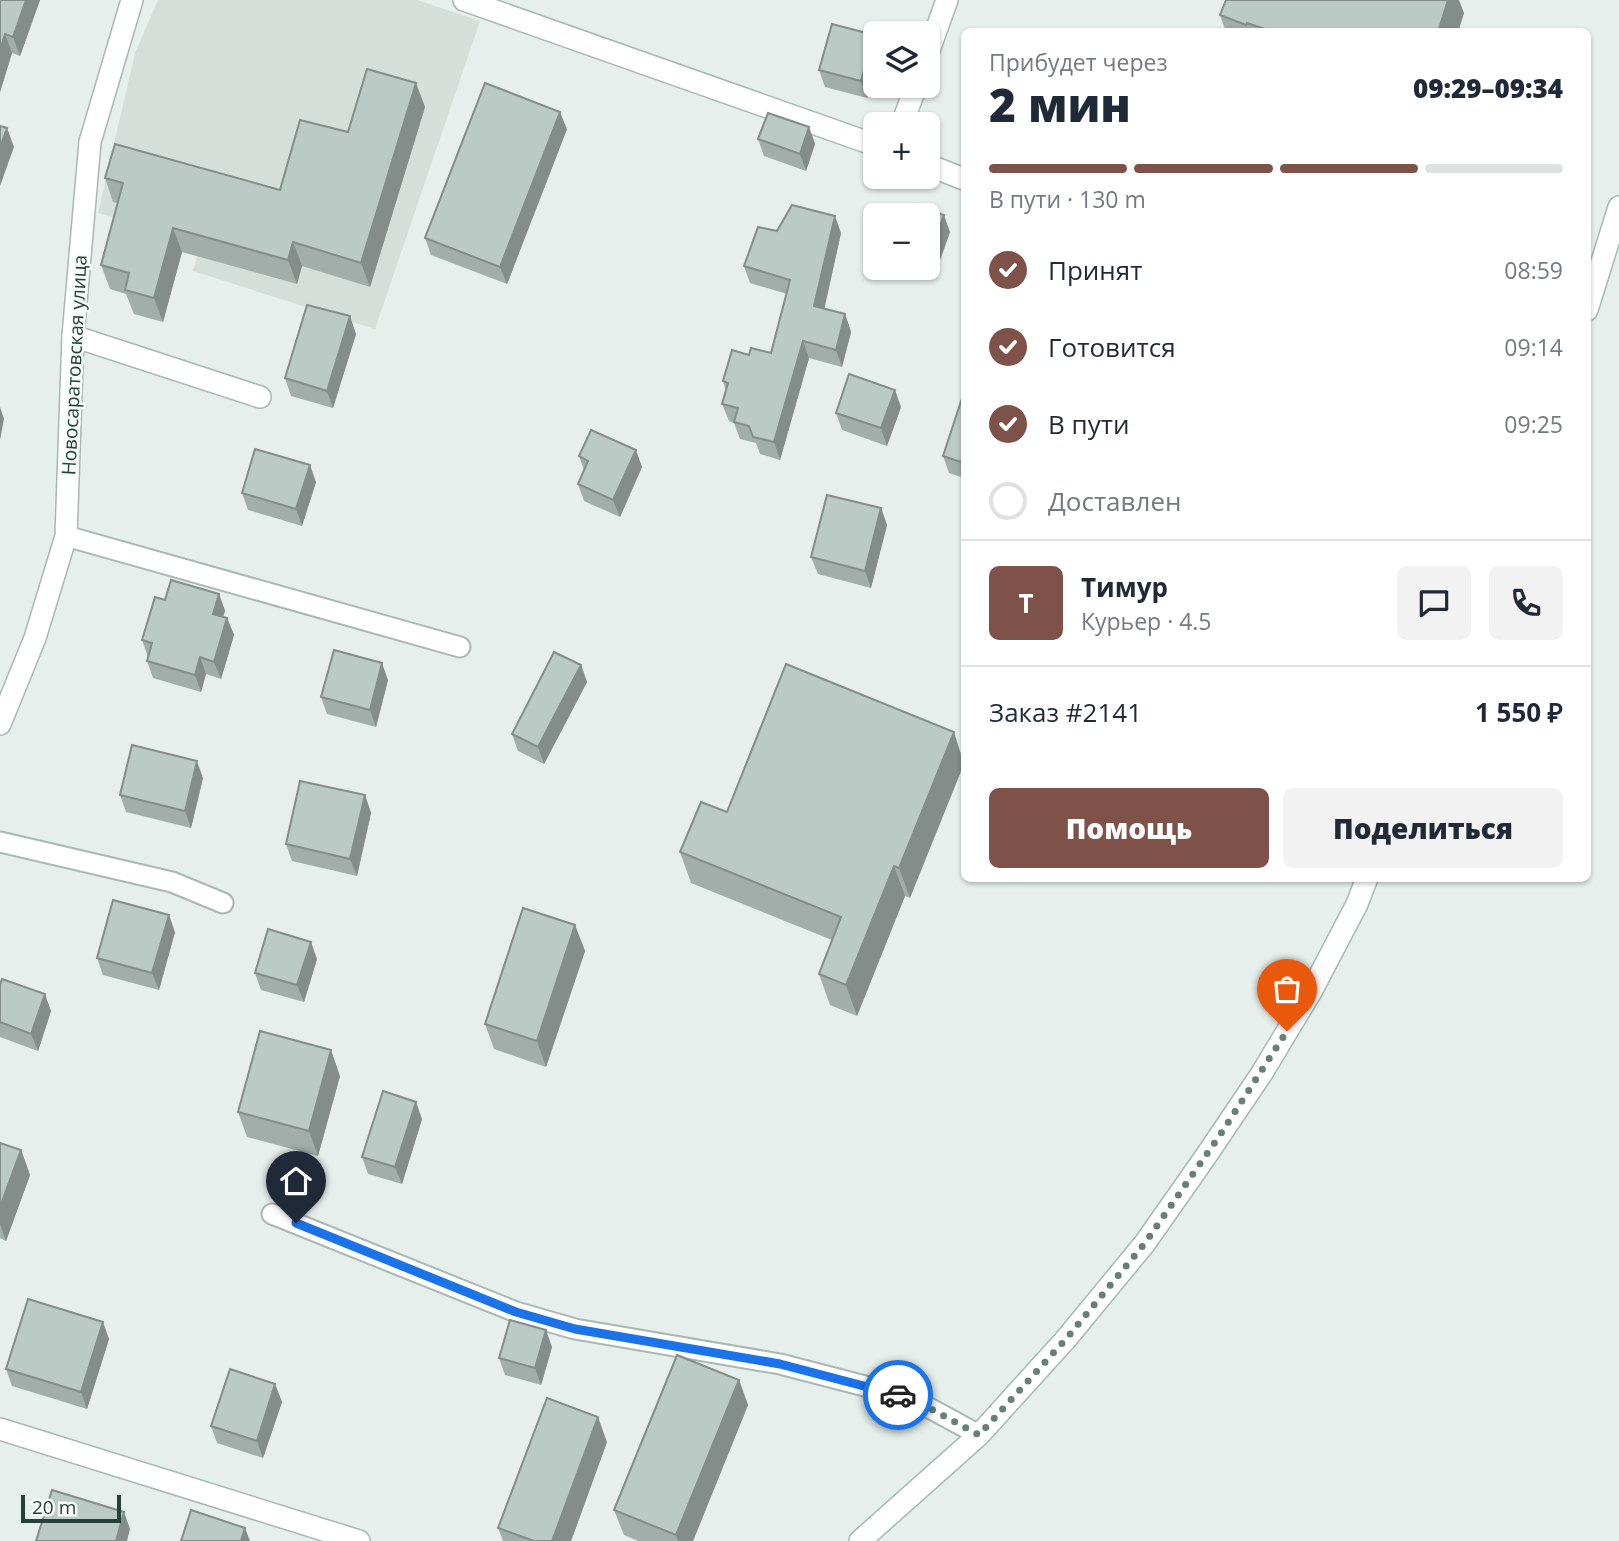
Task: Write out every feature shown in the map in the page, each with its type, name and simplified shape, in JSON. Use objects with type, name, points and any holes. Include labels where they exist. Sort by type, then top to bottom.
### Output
[{"type":"street","name":"Новосаратовская улица","points":[[0,724],[35,638],[66,536],[73,336],[90,142],[132,0]]},
{"type":"street","points":[[464,0],[863,141]]},
{"type":"street","points":[[939,21],[947,0]]},
{"type":"street","points":[[940,170],[961,178]]},
{"type":"street","points":[[1591,297],[1619,207]]},
{"type":"street","points":[[73,336],[260,397]]},
{"type":"street","points":[[860,1541],[979,1435],[1066,1339],[1145,1243],[1262,1073],[1312,990],[1357,904],[1365,882]]},
{"type":"street","points":[[0,1429],[359,1541]]},
{"type":"lane","points":[[66,536],[460,647]]},
{"type":"lane","points":[[0,842],[172,882],[223,903]]},
{"type":"lane","points":[[272,1214],[516,1312],[575,1329],[780,1364],[885,1391],[911,1398],[979,1435]]},
{"type":"shaded area","points":[[158,0],[417,0],[480,21],[375,329],[193,271],[201,243],[98,213],[135,53]]},
{"type":"building","points":[[0,0],[26,0],[13,37],[5,34],[0,50]]},
{"type":"building","points":[[1226,0],[1448,0],[1439,28],[1262,28],[1220,15]]},
{"type":"building","points":[[832,24],[863,32],[861,81],[819,70]]},
{"type":"building","points":[[367,69],[416,83],[361,263],[293,242],[288,260],[173,228],[154,298],[125,290],[129,273],[101,265],[123,183],[105,178],[115,144],[280,190],[300,120],[348,132]]},
{"type":"building","points":[[485,83],[560,112],[500,267],[425,238]]},
{"type":"building","points":[[768,113],[809,127],[800,154],[758,139]]},
{"type":"building","points":[[0,126],[7,128],[0,148]]},
{"type":"building","points":[[792,205],[835,216],[814,306],[845,314],[836,350],[803,341],[774,442],[753,437],[749,426],[734,422],[738,408],[722,404],[728,383],[723,381],[732,350],[749,355],[751,348],[771,353],[790,280],[744,266],[758,227],[777,231]]},
{"type":"building","points":[[307,305],[350,316],[327,391],[285,378]]},
{"type":"building","points":[[849,374],[895,390],[881,428],[836,413]]},
{"type":"building","points":[[961,401],[961,462],[943,456]]},
{"type":"building","points":[[591,430],[636,450],[613,500],[578,484],[588,461],[579,456]]},
{"type":"building","points":[[255,449],[310,465],[296,509],[242,493]]},
{"type":"building","points":[[827,495],[881,508],[865,571],[811,557]]},
{"type":"building","points":[[171,580],[219,594],[213,614],[227,618],[214,662],[200,657],[195,675],[147,661],[152,643],[142,640],[155,597],[165,600]]},
{"type":"building","points":[[334,650],[382,663],[370,710],[321,697]]},
{"type":"building","points":[[554,652],[581,665],[538,747],[512,734]]},
{"type":"building","points":[[786,664],[954,732],[899,868],[894,866],[846,985],[819,974],[841,917],[680,852],[701,802],[727,812]]},
{"type":"building","points":[[132,745],[197,761],[185,811],[120,795]]},
{"type":"building","points":[[300,781],[365,795],[350,859],[286,844]]},
{"type":"building","points":[[113,900],[169,915],[152,973],[97,958]]},
{"type":"building","points":[[523,908],[575,925],[537,1041],[485,1024]]},
{"type":"building","points":[[268,929],[311,942],[297,985],[255,973]]},
{"type":"building","points":[[2,979],[45,994],[31,1034],[0,1022]]},
{"type":"building","points":[[260,1031],[331,1050],[309,1131],[238,1112]]},
{"type":"building","points":[[383,1091],[416,1102],[395,1167],[362,1157]]},
{"type":"building","points":[[0,1143],[21,1150],[0,1207]]},
{"type":"building","points":[[28,1299],[103,1322],[81,1392],[6,1369]]},
{"type":"building","points":[[510,1320],[546,1330],[535,1368],[499,1358]]},
{"type":"building","points":[[677,1355],[739,1380],[676,1535],[614,1510]]},
{"type":"building","points":[[230,1369],[275,1384],[257,1441],[211,1426]]},
{"type":"building","points":[[547,1398],[598,1417],[552,1541],[534,1541],[498,1528]]},
{"type":"building","points":[[52,1490],[124,1512],[116,1541],[36,1541]]},
{"type":"building","points":[[191,1510],[245,1528],[241,1541],[181,1541]]},
{"type":"way so far","points":[[898,1395],[911,1398],[979,1435],[1066,1339],[1145,1243],[1262,1073],[1287,1031]]},
{"type":"route","points":[[296,1223],[516,1312],[575,1329],[780,1364],[898,1395]]}]
